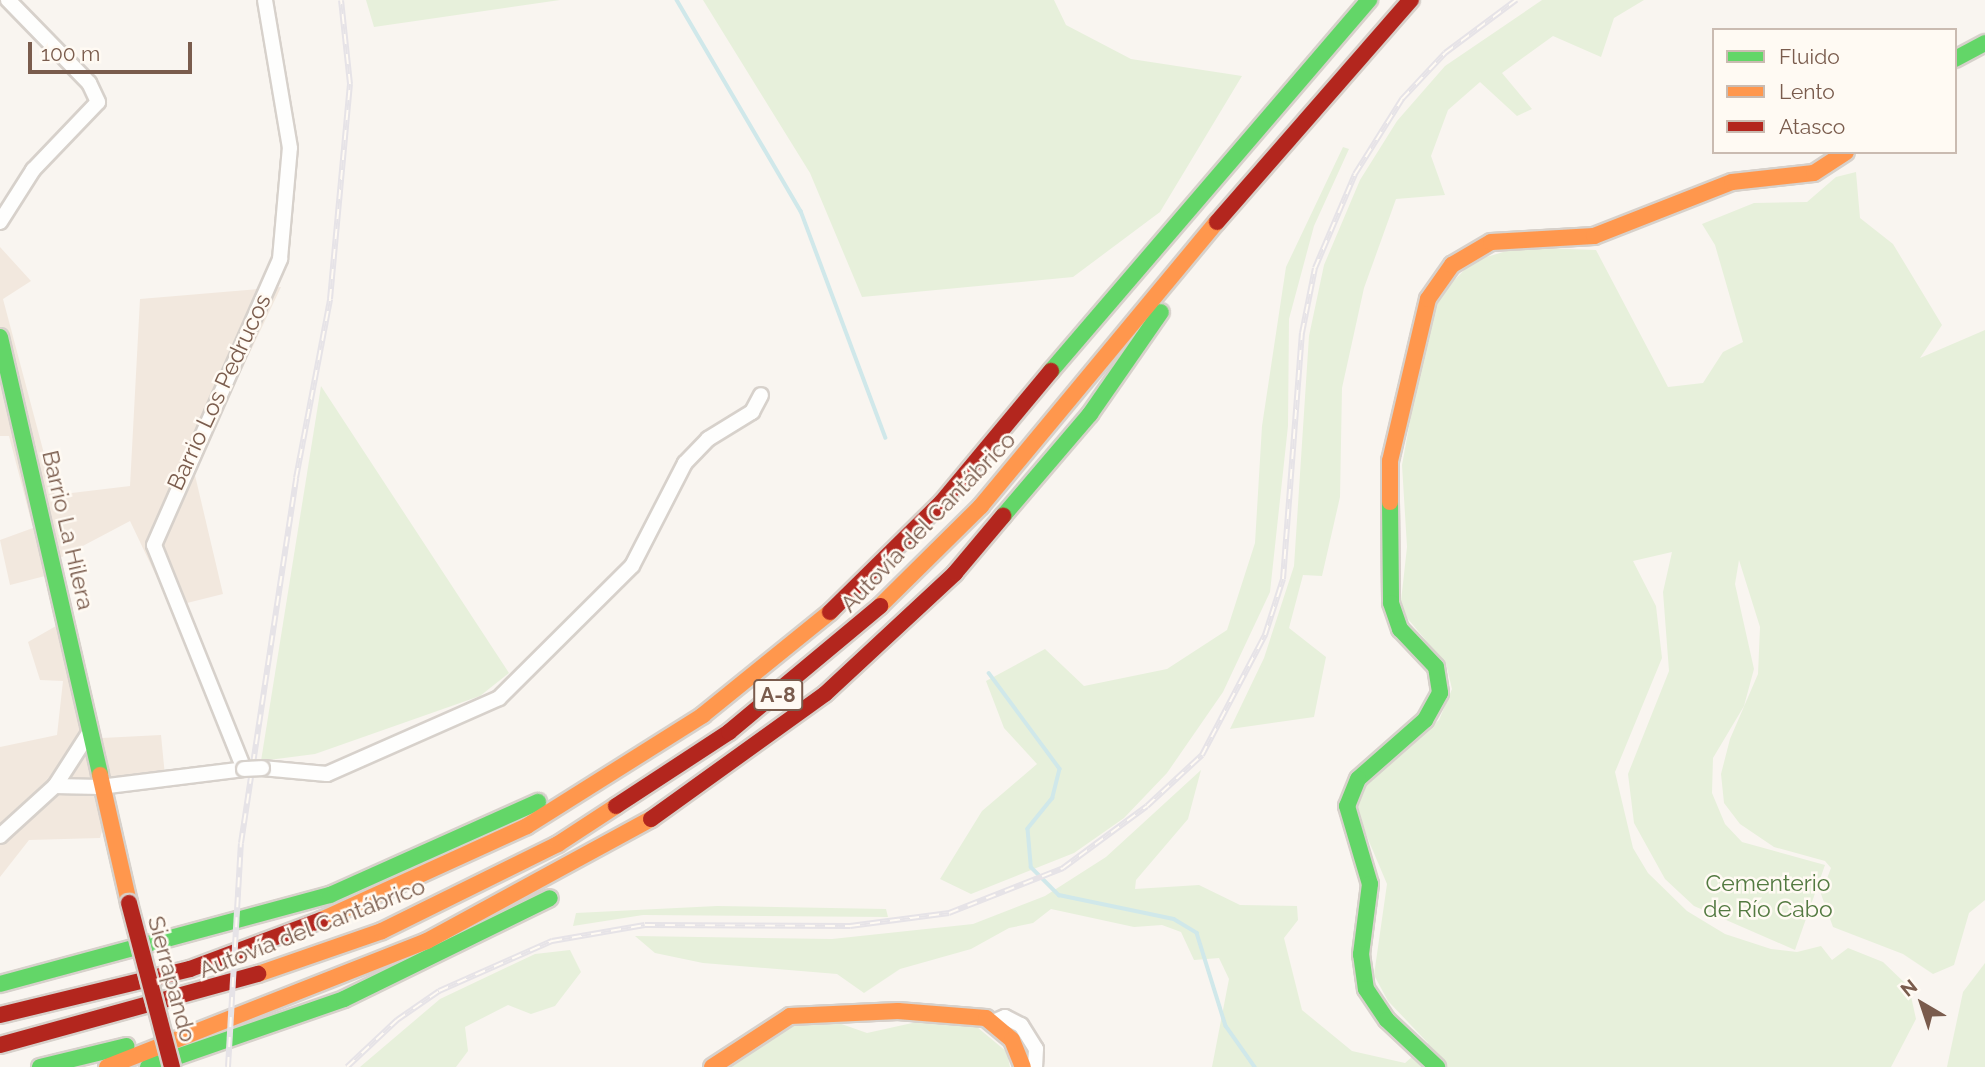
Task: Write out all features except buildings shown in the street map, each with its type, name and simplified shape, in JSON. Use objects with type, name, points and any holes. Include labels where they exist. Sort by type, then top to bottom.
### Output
[{"type":"main road","name":"Autovía del Cantábrico","points":[[0,1015],[222,958],[354,910],[486,849],[703,715],[880,565],[997,440],[1243,140],[1369,0]]},
{"type":"main road","name":"Autovía del Cantábrico","points":[[0,1045],[201,995],[382,930],[516,867],[710,747],[852,633],[981,506],[1356,59],[1412,0]]},
{"type":"main road","points":[[1957,58],[1985,43]]},
{"type":"main road","points":[[599,869],[775,746],[955,573],[1090,414],[1215,238],[1356,59]]},
{"type":"main road","points":[[1437,1067],[1387,1020],[1366,989],[1361,954],[1370,884],[1346,806],[1358,779],[1425,720],[1440,692],[1436,667],[1400,629],[1391,603],[1390,461],[1428,299],[1452,265],[1491,242],[1594,236],[1732,183],[1814,173],[1843,154]]},
{"type":"main road","name":"Barrio La Hilera","points":[[0,337],[100,787],[129,903]]},
{"type":"main road","points":[[0,984],[330,895],[455,844],[583,779],[676,721],[880,565]]},
{"type":"main road","points":[[107,1067],[427,941],[646,824],[825,694],[955,573]]},
{"type":"main road","points":[[148,1067],[344,999],[563,890]]},
{"type":"main road","name":"Sierrapando","points":[[129,903],[172,1067]]},
{"type":"main road","points":[[712,1067],[771,1024],[804,1012],[965,1013],[993,1022],[1012,1040],[1023,1067]]},
{"type":"main road","points":[[40,1067],[222,1021]]},
{"type":"street","points":[[0,222],[33,170],[98,102],[89,83],[8,0]]},
{"type":"street","name":"Barrio Los Pedrucos","points":[[244,769],[154,545],[280,259],[290,148],[265,0]]},
{"type":"street","points":[[55,786],[100,787],[262,768],[327,774],[499,698],[632,566],[685,463],[708,439],[752,412],[761,395]]},
{"type":"street","points":[[0,836],[55,786],[89,733]]},
{"type":"street","points":[[993,1022],[1005,1017],[1021,1025],[1036,1049],[1035,1067]]},
{"type":"shaded area","points":[[0,247],[31,281],[3,299],[55,495],[130,486],[140,299],[281,287],[194,471],[223,594],[171,607],[130,521],[60,558],[102,738],[161,735],[166,786],[112,792],[100,838],[29,840],[0,877],[0,747],[57,735],[63,681],[40,680],[28,642],[56,626],[45,576],[10,585],[0,540],[33,528],[9,436],[0,436]]},
{"type":"green space","points":[[366,0],[560,0],[374,27]]},
{"type":"green space","points":[[703,0],[1054,0],[1066,25],[1131,59],[1242,76],[1160,212],[1073,277],[862,297],[810,173]]},
{"type":"green space","points":[[1542,0],[1644,0],[1614,18],[1601,57],[1553,36],[1502,73],[1532,109],[1517,116],[1480,82],[1448,110],[1431,156],[1445,195],[1396,199],[1364,288],[1342,388],[1340,497],[1322,576],[1303,575],[1289,628],[1326,657],[1314,717],[1230,729],[1264,658],[1294,566],[1309,336],[1324,265],[1360,180],[1397,121],[1445,66]]},
{"type":"green space","points":[[1343,147],[1349,149],[1314,226],[1289,319],[1288,426],[1270,592],[1223,692],[1167,773],[1124,818],[1074,853],[971,894],[940,879],[982,811],[1037,764],[1004,728],[986,681],[1045,649],[1084,686],[1167,669],[1227,630],[1255,543],[1262,426],[1286,267]]},
{"type":"green space","name":"Cementerio de Río Cabo","points":[[1856,172],[1860,218],[1893,244],[1942,325],[1920,358],[1985,330],[1985,900],[1969,913],[1954,965],[1933,974],[1903,954],[1833,927],[1821,894],[1831,868],[1825,861],[1774,847],[1740,824],[1724,803],[1721,774],[1730,739],[1758,674],[1760,627],[1739,560],[1735,584],[1754,669],[1744,706],[1713,758],[1712,793],[1725,824],[1742,842],[1825,865],[1795,950],[1694,906],[1665,879],[1634,823],[1628,774],[1669,671],[1663,592],[1672,552],[1633,561],[1656,606],[1662,658],[1615,772],[1633,848],[1648,873],[1687,911],[1725,934],[1771,949],[1797,952],[1821,946],[1832,960],[1848,948],[1883,962],[1909,987],[1916,1019],[1891,1067],[1212,1067],[1229,979],[1219,958],[1194,960],[1181,932],[1162,925],[1134,927],[1051,909],[1033,923],[1009,928],[971,949],[900,969],[864,993],[837,974],[703,963],[655,953],[635,936],[832,939],[973,924],[1045,896],[1106,857],[1201,770],[1188,819],[1136,880],[1135,889],[1199,885],[1240,905],[1297,906],[1298,920],[1284,938],[1302,1010],[1352,1051],[1405,1063],[1428,1043],[1388,1001],[1374,975],[1387,884],[1354,806],[1365,783],[1439,720],[1452,689],[1446,664],[1402,612],[1401,601],[1407,547],[1402,465],[1425,339],[1441,294],[1473,261],[1520,247],[1596,250],[1668,387],[1703,383],[1723,352],[1743,342],[1715,245],[1702,224],[1754,203],[1807,202],[1836,177]]},
{"type":"green space","points":[[321,386],[509,673],[480,696],[315,754],[261,761]]},
{"type":"green space","points":[[717,906],[886,909],[888,917],[643,915],[573,926],[576,913]]},
{"type":"green space","points":[[570,950],[581,972],[555,1006],[531,1014],[508,1005],[465,1027],[468,1051],[456,1067],[360,1067],[440,999],[535,954]]},
{"type":"green space","points":[[1985,963],[1985,1067],[1947,1067],[1963,992]]},
{"type":"green space","points":[[935,1018],[971,1022],[1007,1052],[1010,1067],[724,1067],[778,1029],[805,1021],[830,1020],[867,1033]]},
{"type":"waterway","points":[[677,0],[801,211],[886,438]]},
{"type":"waterway","points":[[989,673],[1060,769],[1053,798],[1028,829],[1031,867],[1059,895],[1174,919],[1197,933],[1226,1026],[1255,1067]]},
{"type":"railway","points":[[228,1067],[241,843],[296,478],[330,299],[350,84],[341,0]]},
{"type":"railway","points":[[347,1067],[397,1020],[439,991],[552,941],[645,925],[850,926],[949,913],[1063,868],[1147,806],[1202,755],[1265,635],[1283,579],[1302,333],[1315,268],[1355,174],[1402,99],[1445,53],[1516,0]]},
{"type":"traffic: fast","points":[[1051,371],[1369,0]]},
{"type":"traffic: fast","points":[[1957,58],[1985,43]]},
{"type":"traffic: fast","points":[[1003,516],[1090,414],[1161,312]]},
{"type":"traffic: fast","points":[[0,337],[100,775]]},
{"type":"traffic: fast","points":[[1390,502],[1391,603],[1400,629],[1436,667],[1440,693],[1425,720],[1358,779],[1347,806],[1370,884],[1361,954],[1366,989],[1387,1020],[1437,1067]]},
{"type":"traffic: fast","points":[[0,984],[330,895],[538,802]]},
{"type":"traffic: fast","points":[[148,1067],[344,999],[550,898]]},
{"type":"traffic: fast","points":[[40,1067],[127,1046]]},
{"type":"traffic: slow","points":[[1390,502],[1390,461],[1428,299],[1452,265],[1491,242],[1594,236],[1732,182],[1814,173],[1843,154]]},
{"type":"traffic: slow","points":[[880,606],[981,506],[1217,222]]},
{"type":"traffic: slow","points":[[321,920],[527,826],[703,715],[830,612]]},
{"type":"traffic: slow","points":[[100,775],[129,903]]},
{"type":"traffic: slow","points":[[258,974],[382,931],[558,844],[616,806]]},
{"type":"traffic: slow","points":[[107,1067],[427,941],[651,819]]},
{"type":"traffic: slow","points":[[712,1067],[790,1016],[898,1011],[986,1018],[1012,1040],[1023,1067]]},
{"type":"traffic: jam","points":[[1217,222],[1411,0]]},
{"type":"traffic: jam","points":[[830,612],[941,503],[1051,371]]},
{"type":"traffic: jam","points":[[651,819],[825,694],[955,573],[1003,516]]},
{"type":"traffic: jam","points":[[616,806],[729,732],[880,606]]},
{"type":"traffic: jam","points":[[129,903],[172,1067]]},
{"type":"traffic: jam","points":[[0,1015],[190,969],[321,920]]},
{"type":"traffic: jam","points":[[0,1045],[258,974]]}]
